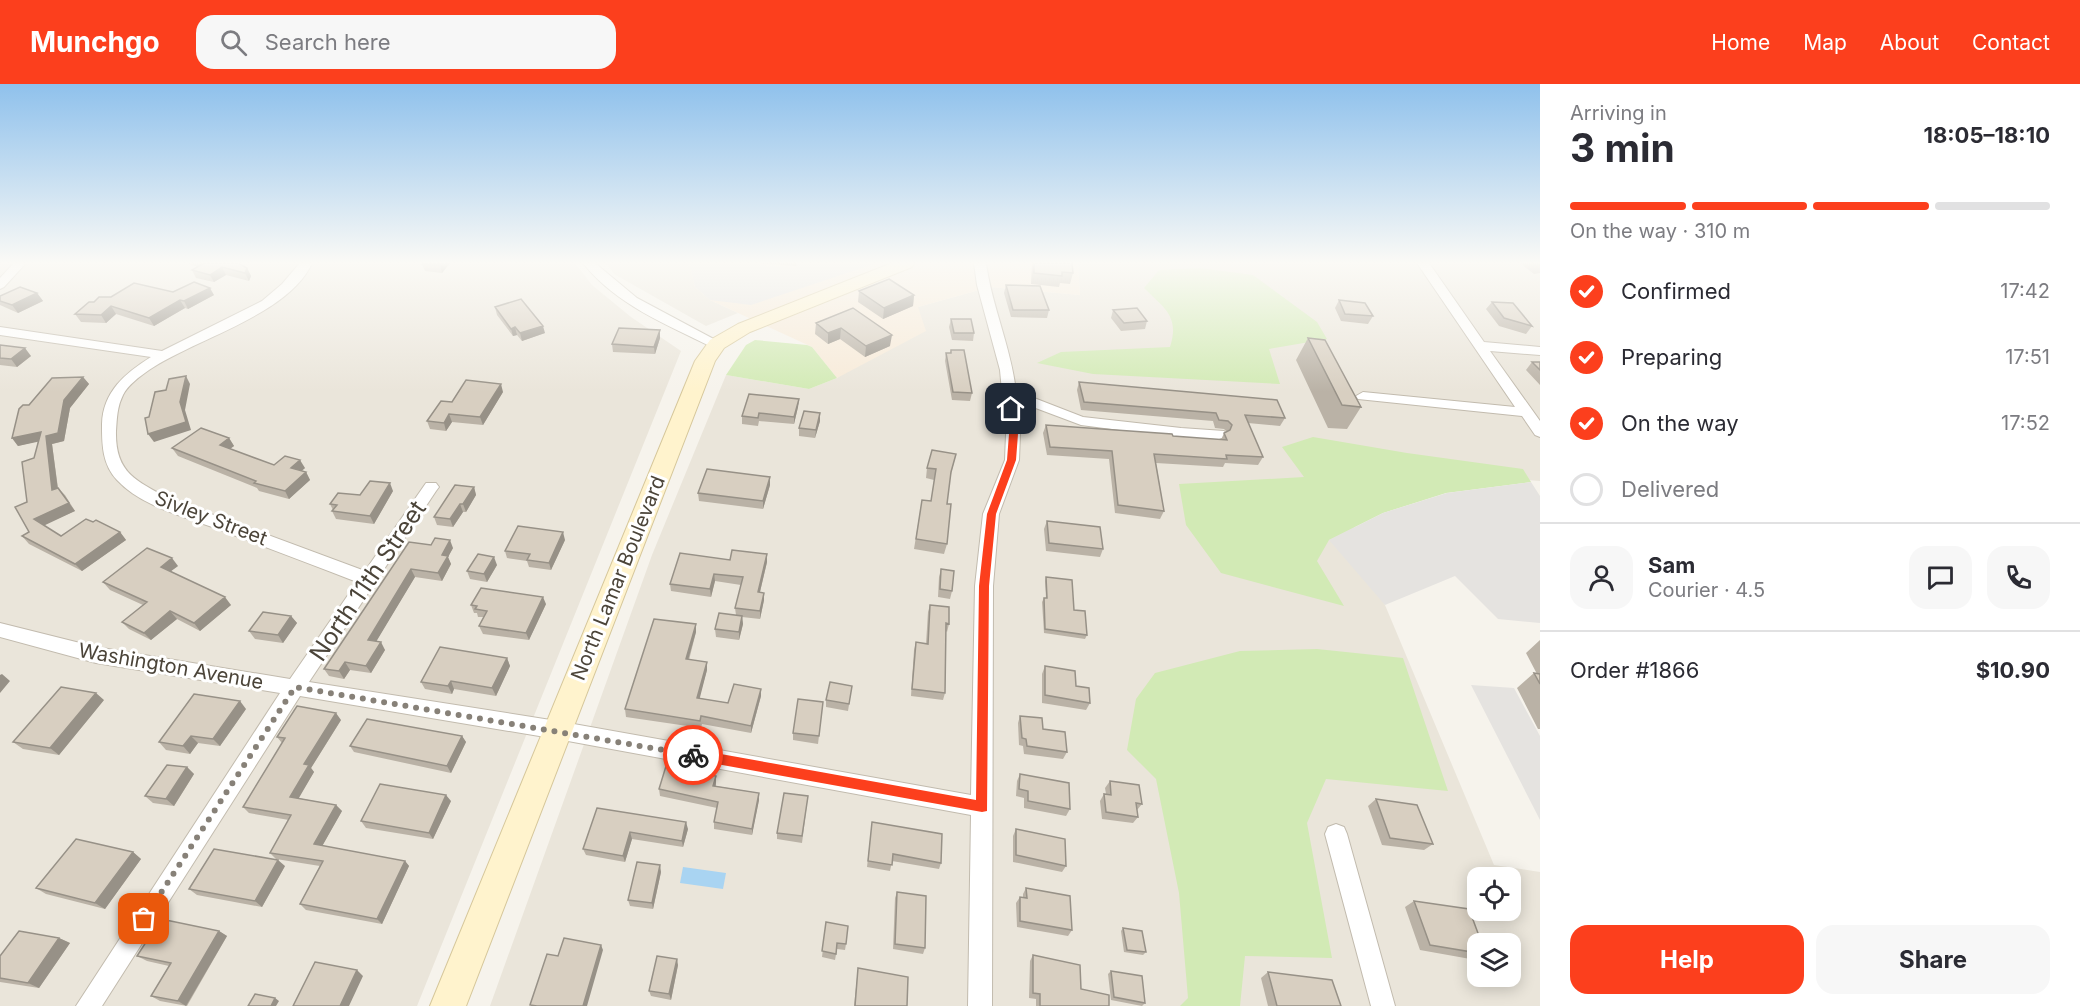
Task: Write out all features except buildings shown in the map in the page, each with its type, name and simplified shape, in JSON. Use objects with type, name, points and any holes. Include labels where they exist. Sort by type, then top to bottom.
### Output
[{"type":"street","name":"Sivley Street","points":[[264,306],[240,320],[164,355],[139,370],[120,388],[112,404],[109,437],[112,466],[132,485],[162,502],[369,579]]},
{"type":"street","points":[[641,306],[717,344]]},
{"type":"street","name":"North Lamar Boulevard","points":[[448,1006],[705,361],[717,344],[744,328],[799,306]]},
{"type":"street","points":[[980,1006],[984,586],[992,514],[1012,460],[1013,434],[1007,370],[989,306]]},
{"type":"street","points":[[1454,306],[1540,432]]},
{"type":"street","points":[[0,332],[164,355]]},
{"type":"street","points":[[1482,346],[1540,351]]},
{"type":"street","points":[[1009,393],[1081,421],[1147,427],[1182,433],[1219,434]]},
{"type":"street","points":[[1363,396],[1527,412]]},
{"type":"street","name":"North 11th Street","points":[[88,1006],[295,687],[431,487]]},
{"type":"street","name":"Washington Avenue","points":[[0,630],[96,655],[557,730],[982,807]]},
{"type":"street","points":[[1336,834],[1383,1006]]},
{"type":"shaded area","points":[[0,306],[618,306],[681,351],[417,1006],[0,1006]]},
{"type":"shaded area","points":[[671,306],[723,306],[738,313],[706,326]]},
{"type":"shaded area","points":[[723,306],[922,306],[918,307],[926,331],[837,378],[812,347]]},
{"type":"shaded area","points":[[922,306],[1540,306],[1540,481],[1329,464],[1385,605],[1494,865],[1507,867],[1467,867],[1467,921],[1521,921],[1521,869],[1540,872],[1540,1006],[490,1006],[652,555],[726,375],[809,389],[837,378]]},
{"type":"shaded area","points":[[1531,482],[1540,496],[1540,623],[1498,619],[1455,576],[1385,605],[1329,540],[1383,513],[1447,493]]},
{"type":"shaded area","points":[[1471,685],[1514,688],[1540,736],[1540,820]]},
{"type":"green space","points":[[1295,306],[1317,322],[1327,339],[1269,349],[1280,384],[1093,374],[1037,363],[1061,352],[1170,347],[1173,328],[1164,307]]},
{"type":"green space","points":[[755,340],[812,347],[837,378],[809,389],[726,375],[746,345]]},
{"type":"green space","points":[[1313,437],[1523,469],[1531,482],[1446,493],[1383,513],[1329,540],[1317,561],[1344,606],[1221,573],[1186,525],[1179,484],[1304,477],[1282,447]]},
{"type":"green space","points":[[1317,649],[1403,658],[1448,791],[1326,779],[1307,823],[1332,958],[1245,956],[1240,1006],[1180,1006],[1188,998],[1179,893],[1156,779],[1127,750],[1136,699],[1155,673],[1240,651]]},
{"type":"water","points":[[683,867],[726,873],[723,889],[680,883]]},
{"type":"way so far","points":[[144,919],[295,687],[693,755]]},
{"type":"route","points":[[693,755],[982,807],[984,586],[992,514],[1012,460],[1011,409]]}]
